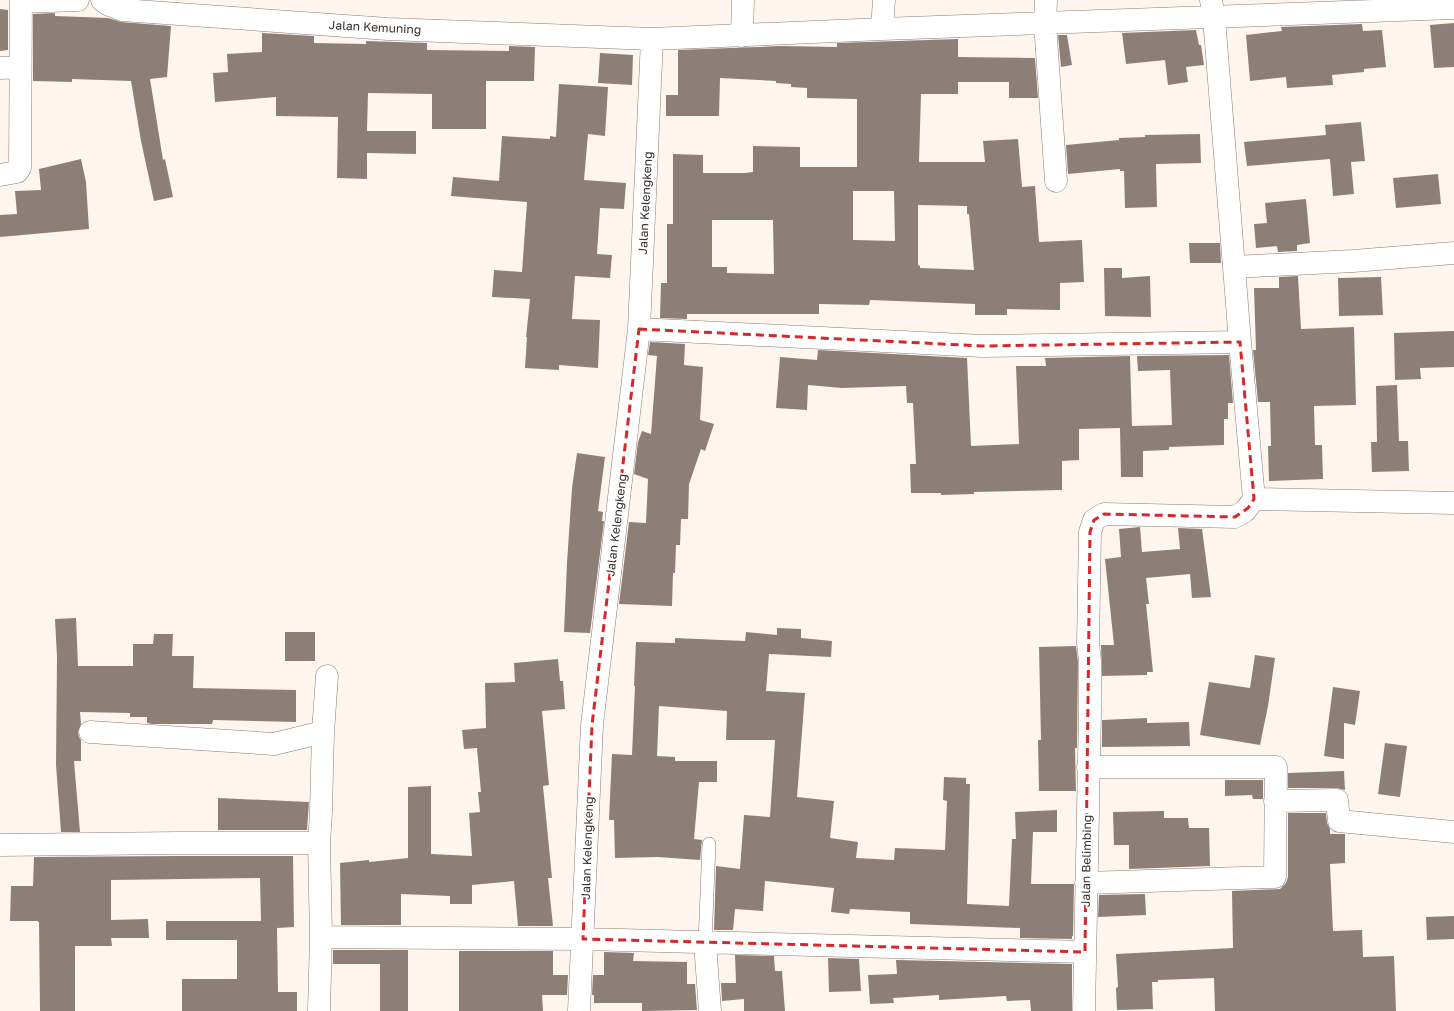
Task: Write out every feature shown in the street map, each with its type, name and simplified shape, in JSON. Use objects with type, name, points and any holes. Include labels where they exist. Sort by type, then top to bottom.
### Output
[{"type":"street","points":[[0,175],[17,172],[20,168],[10,68],[21,1],[78,0]]},
{"type":"street","name":"Jalan Kemuning","points":[[102,0],[107,4],[122,10],[130,11],[388,29],[652,39],[1045,23],[1213,9],[1454,8]]},
{"type":"street","points":[[742,36],[743,0]]},
{"type":"street","points":[[882,29],[884,0]]},
{"type":"street","points":[[1046,0],[1045,23],[1056,181]]},
{"type":"street","points":[[1213,9],[1254,499],[1454,503]]},
{"type":"street","name":"Jalan Kelengkeng","points":[[579,1011],[592,725],[639,329],[652,39]]},
{"type":"street","points":[[1234,267],[1353,261],[1454,253]]},
{"type":"street","points":[[639,329],[983,346],[1240,342]]},
{"type":"street","name":"Jalan Belimbing","points":[[1084,1011],[1090,711],[1090,532],[1094,520],[1104,514],[1235,517],[1245,511],[1254,499]]},
{"type":"street","points":[[319,1011],[321,936],[319,843],[323,732],[327,676]]},
{"type":"street","points":[[90,732],[274,744],[323,732]]},
{"type":"street","points":[[1086,883],[1275,877],[1276,767],[1088,767]]},
{"type":"street","points":[[1275,801],[1337,800],[1339,821],[1454,832]]},
{"type":"street","points":[[0,845],[319,843]]},
{"type":"street","points":[[321,936],[583,940],[1085,952]]},
{"type":"street","points":[[705,943],[710,1011]]},
{"type":"lane","points":[[705,943],[709,844]]},
{"type":"highlighted area","points":[[639,329],[983,346],[1240,342],[1254,499],[1248,508],[1235,517],[1104,514],[1094,520],[1090,532],[1085,952],[583,939],[592,725]]},
{"type":"building","points":[[0,9],[8,10],[8,50],[0,51]]},
{"type":"building","points":[[55,13],[55,16],[108,18],[121,22],[171,26],[167,77],[150,79],[163,160],[165,159],[173,197],[154,201],[141,141],[131,81],[72,79],[72,82],[33,81],[33,14]]},
{"type":"building","points":[[1454,23],[1454,67],[1434,68],[1430,25]]},
{"type":"building","points":[[1362,24],[1363,31],[1382,30],[1386,67],[1364,69],[1364,72],[1332,75],[1333,85],[1287,88],[1286,77],[1250,81],[1246,35],[1282,31],[1281,27]]},
{"type":"building","points":[[1196,30],[1199,45],[1201,45],[1204,65],[1186,67],[1188,82],[1168,85],[1165,60],[1126,64],[1122,33]]},
{"type":"building","points":[[262,33],[314,36],[314,43],[366,44],[366,41],[427,43],[427,50],[509,51],[509,46],[535,47],[534,81],[486,81],[486,129],[432,129],[432,94],[368,93],[367,131],[416,131],[416,154],[367,153],[367,179],[337,178],[338,117],[276,116],[276,97],[215,102],[213,73],[228,72],[227,54],[262,52]]},
{"type":"building","points":[[1058,35],[1067,35],[1072,65],[1061,67]]},
{"type":"building","points":[[958,39],[958,57],[1035,58],[1038,98],[1009,98],[1009,82],[958,82],[958,94],[921,94],[919,162],[985,162],[983,141],[1018,139],[1022,187],[1035,186],[1039,242],[1082,240],[1084,282],[1060,283],[1060,310],[1007,309],[1007,315],[975,315],[975,304],[870,300],[869,305],[819,304],[819,314],[687,314],[687,319],[660,318],[661,283],[667,283],[667,224],[673,224],[673,154],[703,155],[703,173],[753,172],[753,146],[800,147],[800,167],[857,167],[857,99],[807,98],[807,88],[791,87],[791,84],[776,83],[776,81],[720,78],[719,116],[666,116],[666,95],[678,95],[678,50],[780,46],[837,47],[837,43]],"holes":[[[853,191],[894,191],[895,241],[853,240]],[[918,205],[967,206],[974,270],[920,268],[918,265]],[[712,220],[773,220],[774,274],[727,273],[727,267],[712,267]]]},
{"type":"building","points":[[600,53],[633,55],[632,85],[598,83]]},
{"type":"building","points":[[559,84],[608,87],[605,136],[588,134],[584,180],[626,183],[624,209],[600,208],[597,254],[612,255],[610,278],[575,276],[572,319],[600,320],[598,368],[559,365],[559,370],[525,368],[526,337],[530,299],[492,297],[494,270],[522,272],[527,202],[451,196],[453,177],[499,181],[502,136],[550,139],[550,136],[556,137]]},
{"type":"building","points":[[1361,122],[1365,161],[1351,162],[1354,194],[1333,196],[1330,159],[1247,166],[1244,142],[1326,135],[1325,125]]},
{"type":"building","points":[[1200,134],[1201,163],[1156,164],[1157,207],[1125,208],[1124,171],[1120,171],[1120,169],[1068,174],[1066,145],[1119,140],[1119,138],[1145,137],[1145,135]]},
{"type":"building","points":[[81,159],[86,182],[89,229],[0,237],[0,215],[17,214],[15,191],[41,190],[39,169]]},
{"type":"building","points":[[1438,174],[1441,204],[1396,208],[1393,178]]},
{"type":"building","points":[[1306,199],[1310,243],[1297,245],[1297,251],[1278,252],[1277,246],[1256,248],[1254,224],[1267,223],[1265,203]]},
{"type":"building","points":[[1189,243],[1220,243],[1221,263],[1190,263]]},
{"type":"building","points":[[1104,268],[1122,268],[1122,278],[1150,276],[1151,317],[1105,316]]},
{"type":"building","points":[[1298,276],[1301,329],[1354,327],[1356,405],[1314,406],[1315,445],[1322,445],[1323,479],[1269,481],[1268,446],[1271,446],[1270,402],[1258,402],[1253,350],[1256,350],[1254,288],[1279,288],[1279,277]]},
{"type":"building","points":[[1381,277],[1383,315],[1339,316],[1338,278]]},
{"type":"building","points":[[1454,331],[1454,367],[1420,368],[1421,379],[1395,380],[1394,333]]},
{"type":"building","points":[[650,342],[685,344],[684,365],[703,367],[700,420],[714,424],[705,451],[701,449],[689,484],[688,519],[681,519],[680,545],[676,545],[672,606],[619,604],[629,522],[646,523],[648,479],[634,474],[638,442],[642,431],[651,434],[657,356],[648,355]]},
{"type":"building","points":[[818,350],[967,358],[971,446],[1019,444],[1016,366],[1046,366],[1045,358],[1130,356],[1132,426],[1172,425],[1170,370],[1138,371],[1137,356],[1229,355],[1233,403],[1228,403],[1228,419],[1224,419],[1224,445],[1169,447],[1169,450],[1143,451],[1143,477],[1121,477],[1120,428],[1079,429],[1079,460],[1062,461],[1062,490],[974,492],[974,494],[941,495],[941,493],[911,493],[910,464],[916,464],[913,403],[907,403],[906,386],[842,388],[808,385],[807,410],[776,408],[780,357],[817,360]]},
{"type":"building","points":[[1397,385],[1399,441],[1408,441],[1409,471],[1372,472],[1371,442],[1377,442],[1376,386]]},
{"type":"building","points":[[577,453],[605,457],[598,511],[603,512],[602,521],[604,521],[590,633],[564,632],[572,488]]},
{"type":"building","points":[[1140,527],[1142,552],[1180,549],[1178,528],[1202,529],[1211,597],[1192,598],[1190,574],[1146,578],[1149,604],[1146,604],[1153,672],[1147,672],[1147,675],[1102,676],[1101,645],[1114,645],[1105,559],[1121,557],[1119,529]]},
{"type":"building","points":[[76,618],[78,666],[133,666],[133,644],[153,644],[154,634],[173,634],[172,656],[194,656],[193,688],[296,690],[296,722],[213,720],[212,724],[152,724],[147,723],[147,717],[130,717],[130,713],[80,712],[81,724],[78,732],[81,740],[81,761],[74,761],[80,832],[61,832],[56,765],[57,657],[55,619]]},
{"type":"building","points":[[777,628],[801,629],[801,638],[832,641],[831,657],[769,654],[766,691],[805,693],[797,797],[834,801],[830,838],[858,842],[856,858],[894,860],[895,848],[945,850],[947,801],[943,800],[944,777],[966,778],[966,784],[970,784],[967,904],[1009,906],[1012,839],[1016,839],[1015,812],[1057,810],[1057,832],[1033,832],[1031,884],[1074,884],[1072,939],[1020,938],[1020,928],[910,924],[910,912],[850,909],[849,914],[831,912],[834,888],[765,881],[763,911],[735,909],[733,930],[714,930],[716,866],[740,869],[744,815],[770,817],[775,740],[726,740],[727,711],[659,706],[657,756],[675,757],[675,761],[717,761],[717,782],[699,782],[694,839],[702,840],[700,860],[658,857],[615,858],[614,820],[609,820],[612,754],[632,755],[636,642],[675,643],[675,638],[745,641],[746,632],[777,635]]},
{"type":"building","points":[[285,632],[315,632],[315,661],[285,661]]},
{"type":"building","points":[[1076,646],[1078,662],[1077,748],[1075,748],[1076,791],[1039,791],[1038,740],[1041,740],[1039,647]]},
{"type":"building","points":[[1255,655],[1275,658],[1268,706],[1260,745],[1200,735],[1209,682],[1250,688]]},
{"type":"building","points":[[558,659],[560,681],[563,681],[565,709],[542,711],[549,785],[543,786],[552,878],[548,878],[553,926],[518,926],[514,881],[472,885],[472,904],[450,904],[450,896],[401,894],[401,925],[341,925],[340,863],[408,858],[408,787],[431,786],[431,854],[472,856],[469,813],[480,812],[478,792],[481,792],[477,748],[464,749],[462,730],[486,728],[485,683],[515,682],[514,663]]},
{"type":"building","points":[[1333,687],[1360,691],[1355,725],[1344,723],[1344,759],[1324,756]]},
{"type":"building","points":[[1147,718],[1147,723],[1189,722],[1190,746],[1102,747],[1102,720]]},
{"type":"building","points":[[1385,743],[1407,746],[1400,797],[1378,794]]},
{"type":"building","points":[[1344,771],[1345,790],[1337,788],[1288,788],[1288,773]]},
{"type":"building","points":[[1225,780],[1263,780],[1263,799],[1253,799],[1252,795],[1225,796]]},
{"type":"building","points":[[218,798],[309,802],[307,830],[218,830]]},
{"type":"building","points":[[1164,811],[1164,818],[1188,818],[1189,828],[1209,828],[1210,866],[1129,869],[1129,845],[1114,845],[1113,812]]},
{"type":"building","points":[[1288,813],[1326,813],[1330,834],[1345,834],[1345,863],[1330,864],[1333,931],[1362,930],[1363,957],[1394,956],[1396,1011],[1215,1011],[1214,978],[1158,980],[1158,982],[1152,982],[1153,1009],[1117,1010],[1116,988],[1118,987],[1116,954],[1233,948],[1232,891],[1280,889],[1286,883],[1288,877]]},
{"type":"building","points":[[293,856],[294,927],[277,928],[278,992],[297,992],[297,1011],[182,1011],[182,979],[237,979],[237,940],[166,940],[166,921],[261,921],[260,878],[111,880],[111,920],[148,919],[149,938],[111,938],[112,946],[75,946],[75,1011],[40,1011],[39,922],[10,921],[11,886],[33,886],[34,857]]},
{"type":"building","points":[[1145,894],[1146,915],[1098,917],[1099,895]]},
{"type":"building","points":[[1454,916],[1454,939],[1427,940],[1426,917]]},
{"type":"building","points":[[333,950],[408,950],[408,1011],[380,1011],[380,964],[333,964]]},
{"type":"building","points":[[459,951],[553,951],[553,975],[568,975],[567,995],[542,995],[543,1011],[459,1011]]},
{"type":"building","points":[[604,952],[634,953],[633,961],[687,962],[687,984],[695,984],[697,1010],[642,1011],[642,1003],[594,1003],[594,995],[592,995],[593,975],[604,975]]},
{"type":"building","points":[[735,955],[774,956],[775,971],[782,971],[785,1011],[744,1011],[744,999],[722,1001],[721,983],[736,983]]},
{"type":"building","points":[[828,958],[859,959],[861,991],[829,992]]},
{"type":"building","points":[[896,960],[1072,964],[1072,1011],[1031,1011],[1030,1000],[1007,1001],[1006,996],[939,1000],[939,995],[893,998],[894,1003],[870,1004],[868,975],[897,974]]}]
